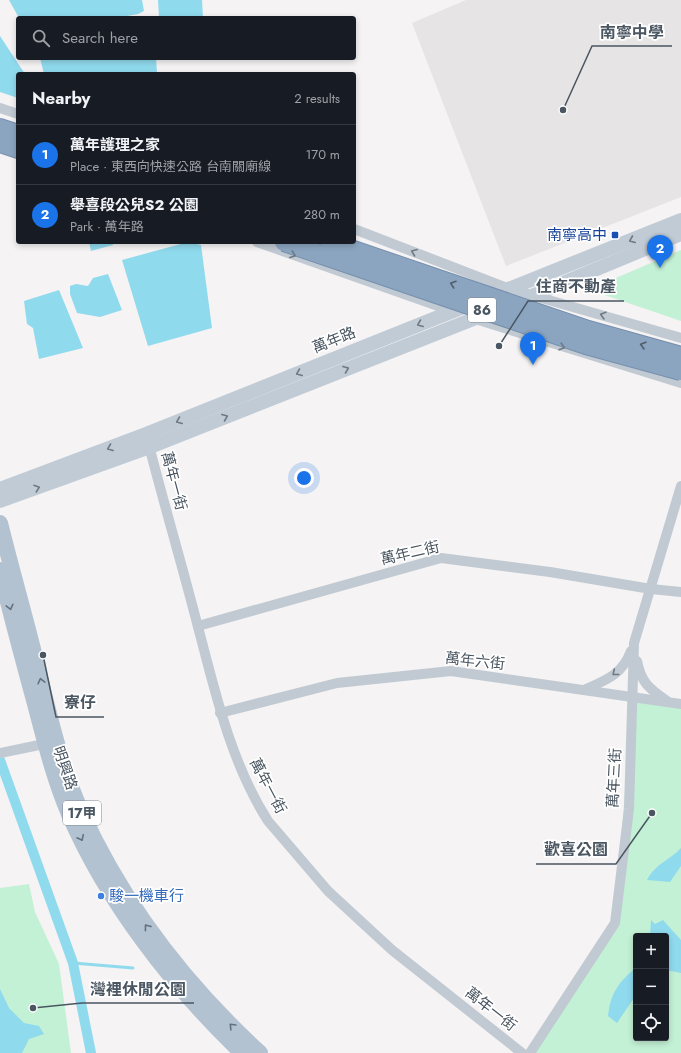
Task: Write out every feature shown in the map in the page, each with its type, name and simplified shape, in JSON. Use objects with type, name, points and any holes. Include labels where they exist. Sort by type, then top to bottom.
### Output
[{"type":"highway","points":[[0,128],[16,133]]},
{"type":"highway","points":[[0,143],[16,148]]},
{"type":"highway","name":"86","points":[[290,244],[586,345],[681,372]]},
{"type":"highway","name":"86","points":[[336,244],[588,330],[681,356]]},
{"type":"main road","name":"明興路","points":[[0,522],[61,758],[80,810],[104,859],[123,892],[147,927],[203,996],[260,1053]]},
{"type":"main road","name":"明興路","points":[[0,570],[44,744],[69,815],[94,866],[136,933],[194,1004],[242,1053]]},
{"type":"street","points":[[0,108],[16,113]]},
{"type":"street","points":[[0,152],[16,157]]},
{"type":"street","name":"萬年路","points":[[0,489],[148,441],[452,311],[681,220]]},
{"type":"street","points":[[356,230],[510,289],[681,338]]},
{"type":"street","name":"萬年路","points":[[0,500],[148,441],[534,295],[681,234]]},
{"type":"street","points":[[263,244],[472,318],[681,383]]},
{"type":"street","name":"萬年一街","points":[[148,441],[220,713],[240,769],[260,809],[268,821],[328,890],[392,950],[522,1053]]},
{"type":"street","name":"萬年三街","points":[[530,1053],[615,923],[629,809],[634,643],[681,486]]},
{"type":"street","name":"萬年二街","points":[[198,626],[441,558],[550,572],[651,589],[681,592]]},
{"type":"street","points":[[583,690],[612,677],[619,672],[629,657],[634,643]]},
{"type":"street","points":[[634,643],[640,673],[646,684],[668,702]]},
{"type":"street","name":"萬年六街","points":[[220,713],[337,683],[451,671],[681,704]]},
{"type":"street","points":[[0,753],[44,744]]},
{"type":"shaded area","points":[[466,0],[681,0],[681,197],[506,266],[412,23]]},
{"type":"green space","points":[[681,250],[681,321],[590,290],[595,287]]},
{"type":"green space","points":[[632,697],[681,704],[681,1053],[530,1053],[615,923]]},
{"type":"green space","points":[[29,884],[35,912],[59,964],[71,1053],[0,1053],[0,888]]},
{"type":"water","points":[[9,0],[142,0],[144,11],[127,16],[18,16]]},
{"type":"water","points":[[158,0],[202,0],[203,16],[159,16]]},
{"type":"water","points":[[0,36],[24,72],[16,72],[16,97],[0,92]]},
{"type":"water","points":[[40,60],[156,60],[157,72],[44,72]]},
{"type":"water","points":[[89,244],[113,245],[91,251]]},
{"type":"water","points":[[181,244],[201,245],[212,328],[148,346],[122,260]]},
{"type":"water","points":[[108,274],[122,310],[100,317],[77,313],[70,294],[70,286],[76,284],[88,286],[93,278]]},
{"type":"water","points":[[59,290],[83,348],[39,359],[33,328],[27,324],[24,301]]},
{"type":"water","points":[[681,848],[681,866],[670,882],[647,880],[654,870]]},
{"type":"water","points":[[651,920],[655,924],[663,920],[681,940],[681,973],[669,971],[669,933],[650,933]]},
{"type":"water","points":[[633,971],[633,999],[617,1023],[608,1016],[609,1008],[616,989]]},
{"type":"water","points":[[0,989],[9,1008],[24,1023],[39,1026],[44,1034],[29,1039],[22,1053],[0,1053]]},
{"type":"waterway","points":[[0,760],[73,963],[91,1053]]},
{"type":"waterway","points":[[73,963],[133,968]]},
{"type":"place","name":"南寧中學","points":[[563,110]]},
{"type":"place","name":"南寧高中","points":[[615,235]]},
{"type":"place","name":"舉喜段公兒S2 公園","points":[[660,268]]},
{"type":"place","name":"住商不動產","points":[[499,346]]},
{"type":"place","name":"萬年護理之家","points":[[533,365]]},
{"type":"place","name":"寮仔","points":[[43,655]]},
{"type":"place","name":"歡喜公園","points":[[652,813]]},
{"type":"place","name":"駿一機車行","points":[[101,896]]},
{"type":"place","name":"灣裡休閒公園","points":[[33,1008]]}]
